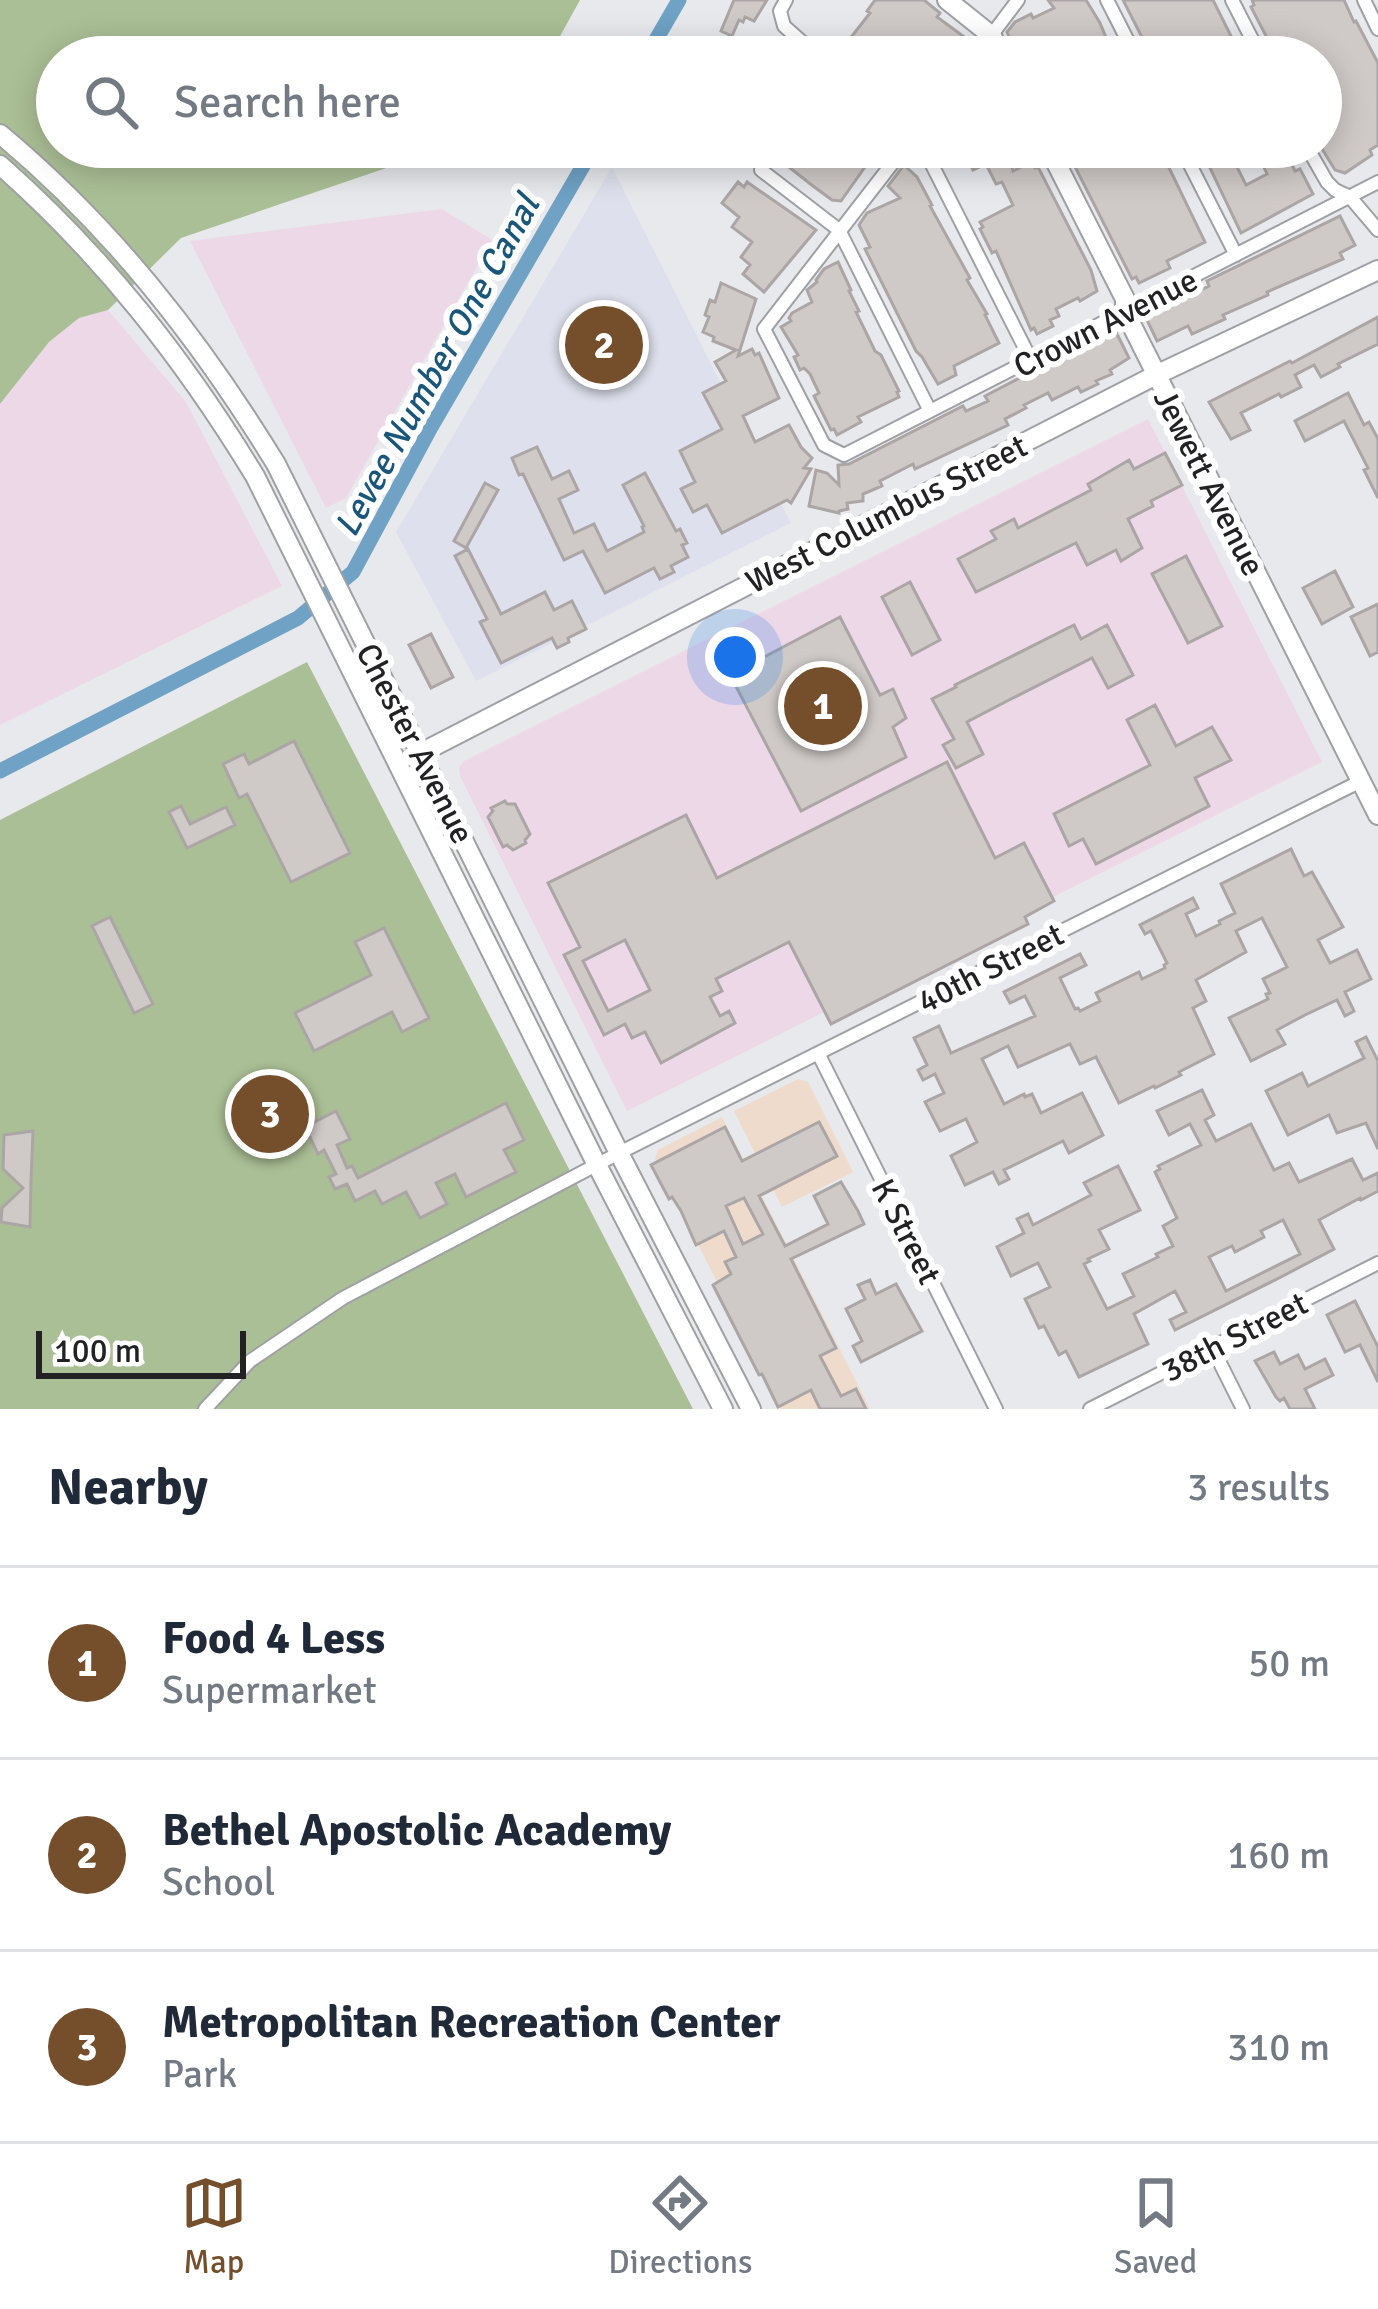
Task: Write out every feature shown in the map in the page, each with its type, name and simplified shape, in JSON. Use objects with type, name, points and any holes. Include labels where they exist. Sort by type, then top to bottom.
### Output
[{"type":"main road","points":[[947,0],[992,36]]},
{"type":"main road","name":"Chester Avenue","points":[[0,134],[36,165]]},
{"type":"main road","name":"Chester Avenue","points":[[0,165],[82,242],[161,334],[244,458],[723,1409]]},
{"type":"main road","name":"Chester Avenue","points":[[39,168],[100,226],[180,320],[265,446],[751,1409]]},
{"type":"main road","name":"Jewett Avenue","points":[[1059,168],[1125,299],[1125,312],[1378,815]]},
{"type":"main road","name":"West Columbus Street","points":[[398,764],[1156,374],[1378,269]]},
{"type":"street","points":[[785,0],[779,11],[784,26],[795,36]]},
{"type":"street","points":[[992,36],[1018,0]]},
{"type":"street","points":[[1107,0],[1125,36]]},
{"type":"street","points":[[1232,0],[1250,36]]},
{"type":"street","points":[[1364,0],[1378,29]]},
{"type":"street","points":[[839,230],[888,168]]},
{"type":"street","points":[[933,168],[1030,360]]},
{"type":"street","points":[[1192,168],[1236,255]]},
{"type":"street","points":[[1320,168],[1335,190],[1350,197],[1378,230]]},
{"type":"street","points":[[761,170],[839,230],[930,411]]},
{"type":"street","name":"Crown Avenue","points":[[839,230],[764,329],[824,446],[844,455],[1378,182]]},
{"type":"street","name":"40th Street","points":[[205,1409],[250,1361],[343,1298],[619,1153],[1361,781]]},
{"type":"street","name":"K Street","points":[[818,1053],[996,1409]]},
{"type":"street","name":"38th Street","points":[[1090,1409],[1378,1264]]},
{"type":"street","points":[[1212,1348],[1243,1409]]},
{"type":"shaded area","points":[[613,168],[791,523],[476,681],[396,532]]},
{"type":"shaded area","points":[[442,209],[492,240],[346,498],[326,508],[190,241]]},
{"type":"shaded area","points":[[108,310],[186,402],[282,586],[0,725],[0,404],[49,342],[79,318]]},
{"type":"shaded area","points":[[1148,419],[1322,762],[627,1111],[460,776],[464,761]]},
{"type":"shaded area","points":[[798,1079],[808,1082],[853,1172],[782,1207],[734,1111]]},
{"type":"shaded area","points":[[722,1117],[870,1409],[781,1409],[655,1159],[658,1150]]},
{"type":"green space","points":[[0,0],[580,0],[560,36],[36,36],[36,168],[386,168],[181,238],[108,310],[79,318],[49,342],[0,404]]},
{"type":"green space","points":[[307,662],[693,1409],[0,1409],[0,820]]},
{"type":"building","points":[[734,0],[767,0],[754,21],[739,20],[732,36],[721,31]]},
{"type":"building","points":[[875,0],[924,0],[940,13],[937,17],[963,36],[852,36],[870,13]]},
{"type":"building","points":[[1048,0],[1086,0],[1105,36],[1009,36],[1015,22],[1054,8]]},
{"type":"building","points":[[1123,0],[1213,0],[1231,36],[1141,36]]},
{"type":"building","points":[[1252,0],[1344,0],[1356,21],[1378,63],[1378,145],[1370,150],[1372,155],[1345,173],[1334,168],[1342,168],[1342,36],[1266,36]]},
{"type":"building","points":[[790,168],[864,168],[841,201]]},
{"type":"building","points":[[902,168],[917,177],[999,343],[954,366],[956,375],[938,384],[916,351],[865,249],[870,247],[859,225],[867,213],[900,198],[888,186]]},
{"type":"building","points":[[988,168],[1039,168],[1097,291],[1056,309],[1059,316],[1050,320],[1053,326],[1037,334],[980,229],[980,222],[1013,205],[1002,182],[996,184]]},
{"type":"building","points":[[1076,168],[1169,168],[1205,242],[1167,261],[1170,268],[1139,283],[1136,277],[1132,279]]},
{"type":"building","points":[[1210,168],[1238,168],[1246,185],[1267,174],[1264,168],[1300,169],[1313,194],[1241,233]]},
{"type":"building","points":[[738,182],[744,187],[747,182],[816,230],[764,292],[743,274],[750,265],[741,257],[752,242],[732,227],[739,217],[722,203]]},
{"type":"building","points":[[1340,216],[1355,245],[1340,253],[1343,259],[1267,292],[1192,334],[1188,326],[1157,341],[1146,318],[1152,315],[1150,311],[1209,286],[1207,281]]},
{"type":"building","points":[[838,262],[856,312],[899,397],[858,417],[861,422],[837,435],[814,396],[819,393],[810,374],[800,370],[794,357],[798,355],[781,327],[791,321],[792,313],[812,302],[807,290],[824,269]]},
{"type":"building","points":[[721,283],[756,299],[738,356],[752,349],[755,355],[759,353],[779,398],[743,416],[755,442],[789,425],[812,458],[804,468],[811,469],[791,503],[787,500],[722,533],[707,505],[693,512],[681,489],[695,482],[680,451],[722,429],[703,393],[726,381],[715,362],[736,350],[703,332],[710,300],[715,302]]},
{"type":"building","points":[[597,306],[608,323],[576,344],[565,326]]},
{"type":"building","points":[[1378,317],[1378,344],[1321,377],[1314,365],[1295,375],[1301,387],[1241,413],[1250,430],[1231,439],[1209,402]]},
{"type":"building","points":[[1109,331],[1116,332],[1129,358],[1098,384],[1081,392],[1078,387],[1052,400],[1048,393],[1005,419],[1008,425],[880,481],[882,486],[863,494],[863,501],[847,503],[848,509],[839,513],[809,506],[816,470],[839,485],[838,465],[849,464],[963,406],[966,411],[988,401],[985,396]]},
{"type":"building","points":[[1348,393],[1364,425],[1369,422],[1378,439],[1378,498],[1344,421],[1305,441],[1295,421]]},
{"type":"building","points":[[537,447],[552,479],[569,471],[578,490],[559,499],[574,533],[594,524],[607,551],[644,532],[623,485],[645,473],[676,531],[680,529],[688,557],[660,579],[654,568],[605,593],[583,551],[564,560],[523,474],[519,475],[512,458]]},
{"type":"building","points":[[1165,453],[1182,485],[1128,519],[1142,548],[1121,561],[1116,550],[1087,565],[1076,543],[976,592],[958,559],[996,539],[991,531],[1014,519],[1018,528],[1091,490],[1088,484],[1129,460],[1134,469]]},
{"type":"building","points":[[485,483],[498,490],[466,548],[454,541]]},
{"type":"building","points":[[468,549],[501,614],[545,592],[554,610],[572,601],[586,629],[557,648],[552,638],[501,663],[480,622],[487,619],[455,556]]},
{"type":"building","points":[[1186,556],[1222,626],[1188,643],[1152,574]]},
{"type":"building","points":[[1335,571],[1353,607],[1322,624],[1303,588]]},
{"type":"building","points":[[910,582],[940,640],[912,655],[882,597]]},
{"type":"building","points":[[1378,604],[1378,652],[1370,656],[1351,617]]},
{"type":"building","points":[[840,617],[880,695],[893,689],[906,718],[893,727],[906,757],[801,811],[730,675]]},
{"type":"building","points":[[1074,625],[1081,639],[1107,625],[1133,675],[1108,688],[1092,658],[967,722],[983,754],[956,768],[943,745],[954,739],[932,699]]},
{"type":"building","points":[[431,634],[453,677],[431,688],[409,645]]},
{"type":"building","points":[[1155,705],[1176,746],[1212,727],[1231,760],[1195,778],[1209,806],[1096,864],[1083,839],[1069,846],[1054,814],[1150,765],[1127,720]]},
{"type":"building","points":[[294,741],[350,853],[291,882],[247,794],[239,798],[223,764],[244,754],[249,764]]},
{"type":"building","points":[[947,762],[995,858],[1024,843],[1054,901],[1025,917],[1028,924],[831,1024],[789,942],[716,979],[722,991],[710,997],[720,1016],[729,1011],[735,1023],[661,1063],[645,1032],[632,1038],[625,1024],[604,1035],[564,955],[580,947],[548,883],[686,815],[717,878]],"holes":[[[625,940],[650,990],[608,1011],[583,961]]]},
{"type":"building","points":[[505,801],[515,804],[530,834],[526,843],[513,850],[503,847],[488,817],[491,808]]},
{"type":"building","points":[[181,806],[190,824],[226,807],[235,825],[187,848],[169,812]]},
{"type":"building","points":[[1291,849],[1304,876],[1312,872],[1343,927],[1318,940],[1330,963],[1357,950],[1371,979],[1345,992],[1354,1011],[1345,1016],[1337,1000],[1305,1015],[1277,1030],[1285,1044],[1251,1061],[1229,1018],[1268,999],[1263,979],[1287,967],[1262,918],[1236,931],[1246,952],[1196,980],[1206,1001],[1193,1008],[1214,1054],[1179,1072],[1181,1075],[1119,1103],[1096,1057],[1080,1064],[1070,1044],[1018,1067],[1008,1046],[982,1059],[1004,1104],[1032,1094],[1041,1113],[1082,1093],[1103,1135],[1069,1153],[1063,1141],[1004,1170],[1009,1179],[999,1184],[993,1172],[965,1185],[951,1156],[977,1142],[966,1119],[940,1131],[925,1102],[944,1093],[935,1074],[923,1080],[918,1070],[927,1065],[914,1038],[939,1026],[951,1053],[1035,1016],[1025,996],[1010,1003],[1004,992],[1080,954],[1086,965],[1060,978],[1075,1009],[1100,1001],[1096,993],[1139,972],[1142,979],[1165,968],[1167,963],[1151,931],[1145,934],[1140,925],[1193,898],[1198,908],[1186,914],[1196,936],[1220,924],[1235,913],[1221,884]]},
{"type":"building","points":[[110,917],[153,1004],[134,1013],[92,926]]},
{"type":"building","points":[[384,928],[429,1018],[402,1032],[392,1012],[314,1051],[295,1013],[371,975],[355,942]]},
{"type":"building","points":[[1366,1037],[1378,1061],[1378,1149],[1366,1123],[1337,1133],[1329,1115],[1288,1135],[1266,1091],[1302,1073],[1308,1086],[1364,1058],[1356,1042]]},
{"type":"building","points":[[1202,1090],[1214,1115],[1205,1120],[1216,1141],[1251,1124],[1274,1170],[1289,1163],[1299,1182],[1352,1159],[1363,1180],[1378,1173],[1378,1191],[1319,1220],[1334,1249],[1175,1330],[1170,1320],[1186,1312],[1175,1291],[1134,1314],[1148,1344],[1079,1377],[1066,1351],[1059,1355],[1044,1326],[1039,1328],[1025,1299],[1050,1287],[1038,1263],[1011,1276],[997,1247],[1024,1233],[1017,1219],[1028,1214],[1033,1225],[1091,1195],[1084,1183],[1118,1166],[1140,1210],[1099,1230],[1109,1249],[1084,1264],[1107,1309],[1134,1296],[1123,1274],[1173,1246],[1163,1226],[1177,1218],[1155,1172],[1158,1166],[1201,1145],[1190,1124],[1169,1135],[1157,1111]],"holes":[[[1283,1220],[1300,1254],[1226,1291],[1209,1257],[1232,1246],[1235,1252],[1264,1237],[1261,1231]]]},
{"type":"building","points":[[506,1103],[524,1140],[504,1150],[516,1172],[466,1197],[455,1174],[436,1183],[447,1204],[420,1218],[406,1192],[382,1204],[375,1191],[355,1201],[347,1184],[335,1189],[329,1177],[336,1174],[324,1150],[318,1154],[305,1127],[336,1111],[350,1139],[337,1145],[347,1168],[352,1166],[358,1178]]},
{"type":"building","points":[[819,1122],[837,1156],[759,1196],[785,1246],[828,1224],[814,1196],[841,1182],[858,1211],[864,1224],[791,1259],[836,1348],[820,1356],[841,1396],[856,1389],[866,1409],[820,1409],[811,1390],[778,1407],[713,1285],[731,1274],[725,1262],[736,1257],[724,1231],[696,1245],[651,1165],[725,1127],[742,1161]],"holes":[[[744,1198],[763,1234],[743,1244],[726,1206]]]},
{"type":"building","points":[[33,1131],[30,1227],[1,1222],[2,1208],[23,1188],[3,1169],[4,1135]]},
{"type":"building","points":[[870,1280],[876,1294],[896,1284],[922,1331],[861,1362],[853,1346],[862,1341],[846,1309],[865,1299],[858,1285]]},
{"type":"building","points":[[1355,1301],[1378,1347],[1378,1382],[1360,1345],[1345,1352],[1327,1315]]},
{"type":"building","points":[[1274,1352],[1280,1364],[1298,1355],[1305,1369],[1325,1359],[1333,1375],[1305,1389],[1315,1409],[1290,1409],[1284,1398],[1276,1397],[1255,1361]]},
{"type":"waterway","name":"Levee Number One Canal","points":[[658,36],[679,0]]},
{"type":"waterway","name":"Levee Number One Canal","points":[[0,771],[298,618],[353,572],[582,168]]},
{"type":"place","name":"Bethel Apostolic Academy","points":[[604,345]]},
{"type":"place","name":"Food 4 Less","points":[[823,706]]},
{"type":"place","name":"Metropolitan Recreation Center","points":[[270,1114]]}]
